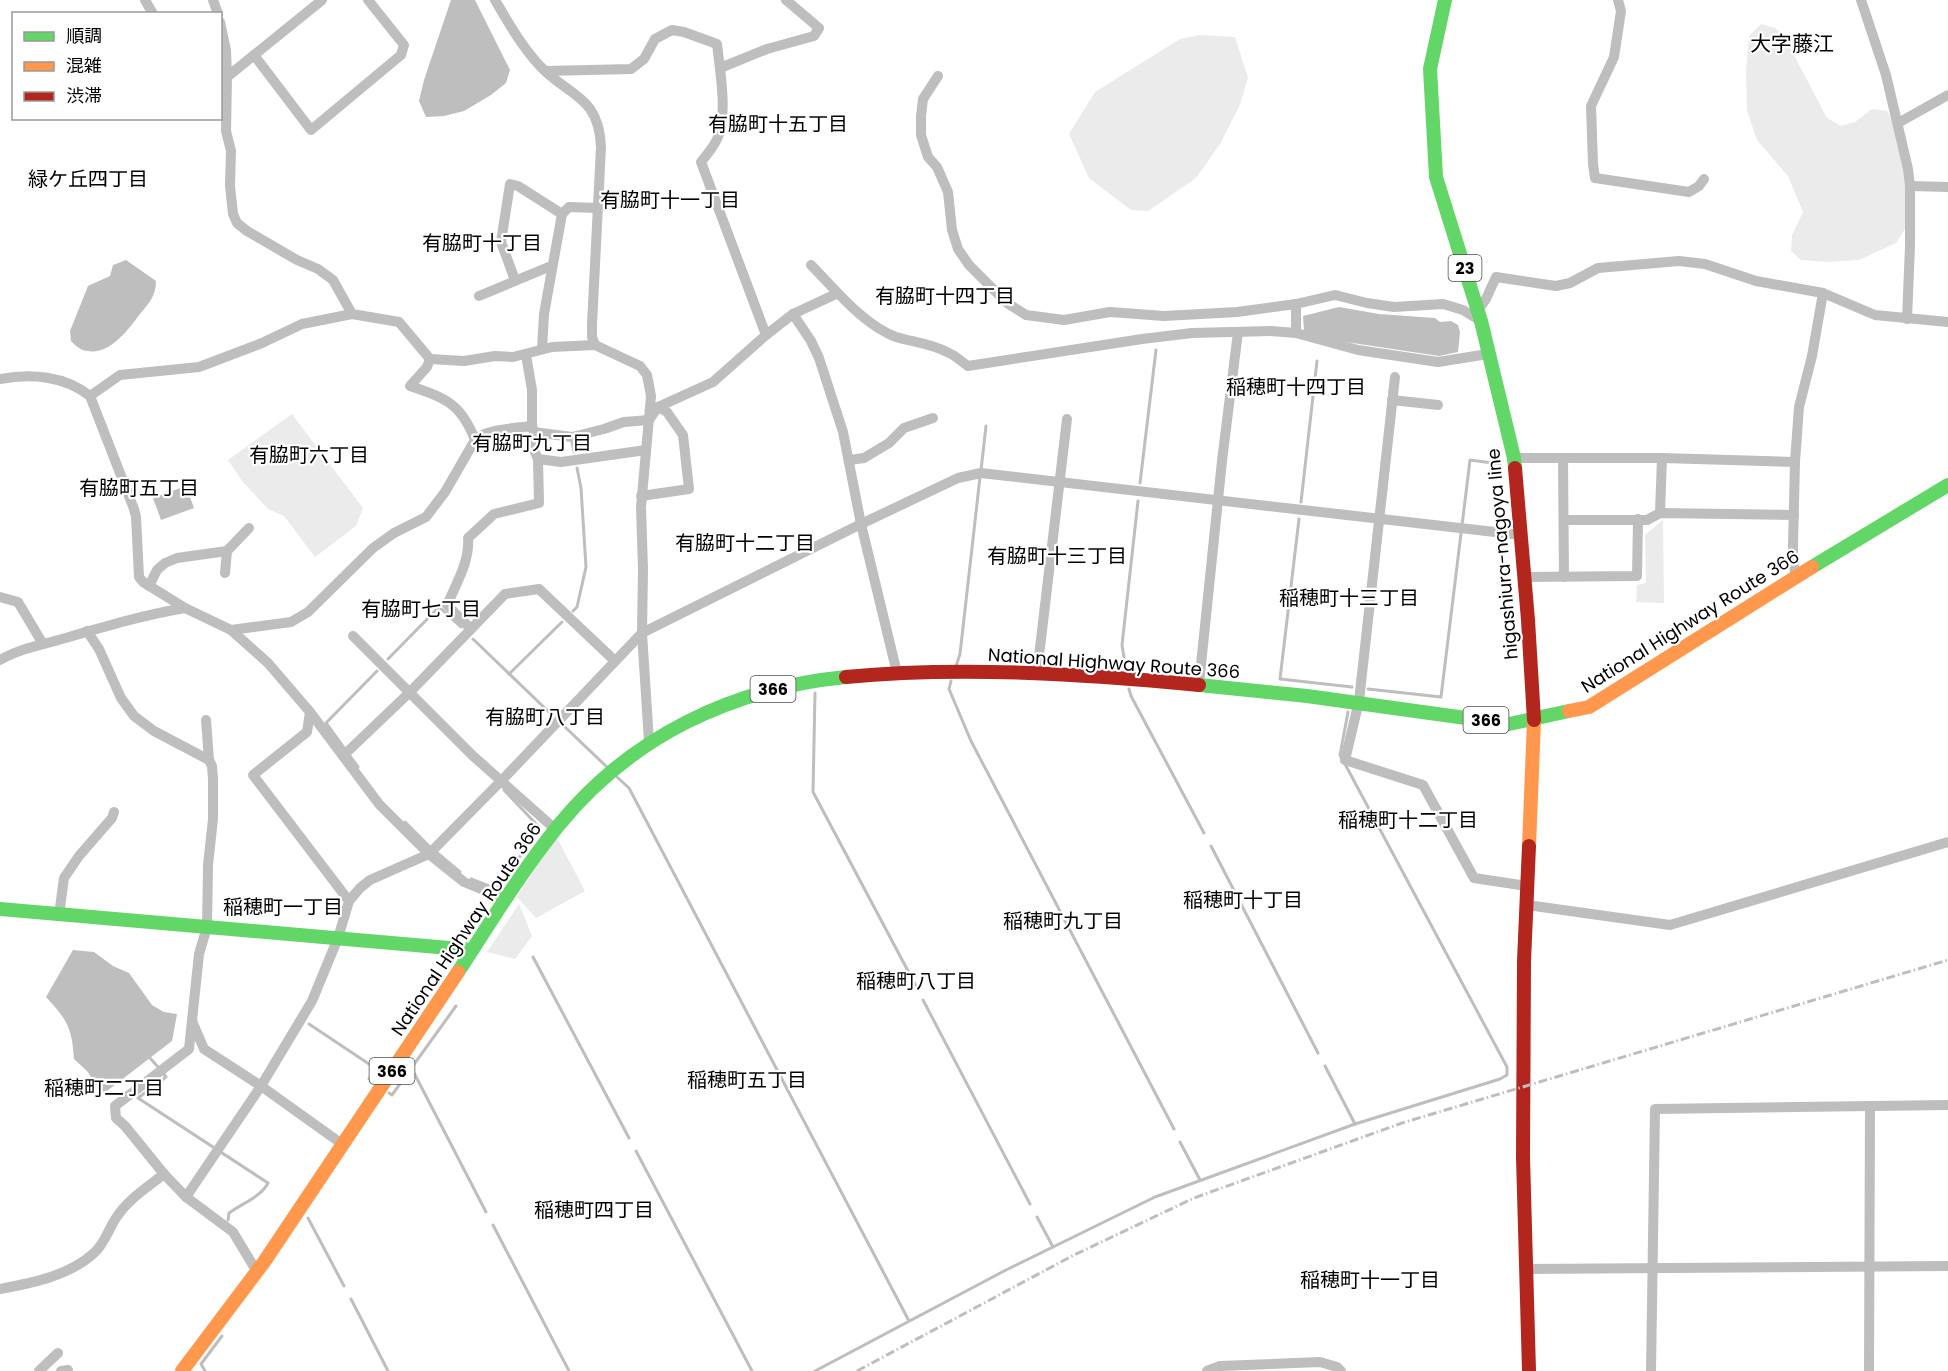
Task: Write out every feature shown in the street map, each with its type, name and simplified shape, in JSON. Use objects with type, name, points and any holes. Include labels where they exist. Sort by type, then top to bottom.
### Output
[{"type":"main road","name":"higashiura-nagoya line","points":[[1445,0],[1430,69],[1436,177],[1480,315],[1514,458],[1534,720],[1524,961],[1523,1157],[1529,1371]]},
{"type":"main road","name":"National Highway Route 366","points":[[182,1371],[257,1272],[505,899],[555,829],[579,802],[612,771],[650,742],[700,715],[756,693],[838,677],[897,673],[1037,673],[1199,684],[1359,701],[1509,723],[1534,720],[1588,707],[1796,576],[1948,484]]},
{"type":"main road","points":[[0,909],[472,950]]},
{"type":"street","points":[[227,77],[322,0]]},
{"type":"street","points":[[254,55],[311,130],[401,55],[404,45],[368,0]]},
{"type":"street","points":[[495,0],[533,58],[585,102],[596,118],[601,147],[592,324],[592,337],[595,345]]},
{"type":"street","points":[[720,68],[767,49],[814,36],[819,28],[786,0]]},
{"type":"street","points":[[1618,0],[1621,11],[1614,57],[1591,106],[1595,178],[1689,192],[1704,179]]},
{"type":"street","points":[[1861,0],[1887,75],[1910,186],[1907,319]]},
{"type":"street","points":[[546,71],[631,69],[644,59],[655,39],[672,30],[717,44],[722,112],[720,132],[711,150],[701,162],[766,335]]},
{"type":"street","points":[[222,31],[226,50],[226,131],[231,151],[231,204],[237,223],[297,260],[318,269],[333,280],[352,314]]},
{"type":"street","points":[[938,76],[923,99],[921,135],[928,157],[937,166],[948,192],[952,230],[958,249],[969,266],[1007,303],[1026,315],[1064,320],[1110,312],[1164,316],[1238,312],[1296,304],[1335,295],[1394,307],[1443,304],[1480,315],[1496,277],[1556,286],[1570,283],[1598,268],[1666,261],[1705,264],[1756,281],[1823,293],[1875,315],[1948,322]]},
{"type":"street","points":[[1898,123],[1948,95]]},
{"type":"street","points":[[218,120],[226,131]]},
{"type":"street","points":[[515,280],[501,242],[510,184],[518,186],[562,214]]},
{"type":"street","points":[[1910,186],[1948,187]]},
{"type":"street","points":[[542,349],[543,314],[562,214],[569,207],[597,208]]},
{"type":"street","points":[[811,265],[836,294],[875,326],[895,336],[947,351],[968,366],[1192,333],[1270,331],[1296,333],[1348,349],[1438,362],[1488,354]]},
{"type":"street","points":[[479,296],[552,266]]},
{"type":"street","points":[[1796,576],[1793,563],[1795,462],[1799,407],[1812,356],[1823,293]]},
{"type":"street","points":[[649,420],[658,407],[713,382],[793,314],[836,294]]},
{"type":"street","points":[[1296,304],[1296,333]]},
{"type":"street","points":[[90,396],[120,375],[200,367],[262,343],[296,326],[352,314],[399,322],[430,359],[464,362],[495,356],[526,355],[542,349],[595,345],[615,352],[640,366],[647,375],[651,396],[641,496],[642,633],[650,742]]},
{"type":"street","points":[[793,314],[819,358],[843,432],[861,524],[897,673]]},
{"type":"street","points":[[1199,684],[1238,332]]},
{"type":"street","points":[[471,629],[447,605],[466,560],[468,538],[494,514],[539,503],[538,459],[533,448],[532,390],[526,355]]},
{"type":"street","points":[[430,359],[427,367],[410,386],[446,400],[462,412],[475,440]]},
{"type":"street","points":[[0,379],[36,377],[56,379],[78,387],[90,396],[134,509],[139,577],[149,586],[185,608],[231,630],[268,663],[346,753],[379,804],[464,882],[505,899]]},
{"type":"street","points":[[1395,377],[1359,701],[1345,760],[1423,785],[1470,875],[1474,878],[1527,886]]},
{"type":"street","points":[[1392,400],[1438,405]]},
{"type":"street","points":[[641,496],[689,489],[683,435],[668,412],[658,407]]},
{"type":"street","points":[[850,460],[864,458],[889,443],[904,428],[933,418]]},
{"type":"street","points":[[1037,673],[1067,419]]},
{"type":"street","points":[[231,630],[291,622],[308,612],[373,548],[394,533],[426,517],[445,492],[479,436],[533,429],[572,437],[624,422],[649,420]]},
{"type":"street","points":[[538,459],[561,462],[646,450]]},
{"type":"street","points":[[1514,458],[1662,458],[1795,462]]},
{"type":"street","points":[[1660,513],[1662,458]]},
{"type":"street","points":[[1563,459],[1564,577]]},
{"type":"street","points":[[186,1197],[261,1086],[312,1000],[338,938],[349,901],[360,888],[370,880],[432,851],[642,633],[861,524],[958,478],[981,474],[1521,535]]},
{"type":"street","points":[[1564,520],[1647,520],[1660,513],[1794,515]]},
{"type":"street","points":[[1524,577],[1637,576],[1638,519]]},
{"type":"street","points":[[149,586],[157,570],[165,563],[177,558],[227,551],[249,528]]},
{"type":"street","points":[[225,573],[227,551]]},
{"type":"street","points":[[346,753],[410,692],[504,594],[539,589],[615,661]]},
{"type":"street","points":[[0,597],[18,602],[43,644]]},
{"type":"street","points":[[0,660],[28,648],[87,631],[144,615],[185,608]]},
{"type":"street","points":[[87,631],[99,650],[121,698],[134,716],[154,731],[209,760]]},
{"type":"street","points":[[353,636],[472,755],[555,829]]},
{"type":"street","points":[[310,712],[307,732],[253,775],[349,901]]},
{"type":"street","points":[[207,720],[209,760],[213,779],[213,819],[208,865],[207,927],[199,954],[189,1049],[115,1106],[116,1118],[186,1197],[233,1232],[257,1272]]},
{"type":"street","points":[[59,915],[64,878],[79,855],[112,818],[114,812]]},
{"type":"street","points":[[1527,905],[1670,925],[1948,842]]},
{"type":"street","points":[[192,1021],[204,1049],[261,1086],[342,1144]]},
{"type":"street","points":[[1651,1371],[1655,1109],[1948,1105]]},
{"type":"street","points":[[1869,1371],[1870,1106]]},
{"type":"street","points":[[0,1289],[52,1278],[92,1255],[102,1245],[125,1206],[164,1173]]},
{"type":"street","points":[[1526,1269],[1948,1266]]},
{"type":"street","points":[[39,1371],[58,1353]]},
{"type":"street","points":[[1207,1371],[1220,1366],[1320,1362],[1337,1367],[1341,1371]]},
{"type":"street","points":[[61,1371],[68,1370]]},
{"type":"shaded area","points":[[451,0],[475,0],[510,70],[506,83],[464,111],[444,116],[426,117],[419,101]]},
{"type":"shaded area","points":[[1761,24],[1775,28],[1784,36],[1827,118],[1841,126],[1855,122],[1872,109],[1887,111],[1904,140],[1915,213],[1896,243],[1859,260],[1828,262],[1801,260],[1791,251],[1792,235],[1803,212],[1788,176],[1757,140],[1747,111],[1746,71],[1749,36]]},
{"type":"shaded area","points":[[1199,35],[1235,37],[1248,78],[1239,107],[1220,144],[1196,178],[1148,211],[1131,210],[1089,178],[1069,134],[1095,92],[1180,39]]},
{"type":"shaded area","points":[[126,260],[156,281],[149,303],[129,328],[109,347],[92,351],[81,349],[71,341],[70,331],[88,286],[110,276],[113,265]]},
{"type":"shaded area","points":[[1339,307],[1379,314],[1435,318],[1440,322],[1451,321],[1458,325],[1460,332],[1458,352],[1439,356],[1346,342],[1304,331],[1303,316]]},
{"type":"shaded area","points":[[292,414],[363,508],[356,526],[315,557],[284,516],[268,509],[242,481],[228,460]]},
{"type":"shaded area","points":[[186,486],[194,508],[161,520],[153,498]]},
{"type":"shaded area","points":[[1663,520],[1664,603],[1636,602],[1637,585],[1646,583],[1645,535]]},
{"type":"shaded area","points":[[556,836],[585,891],[536,918],[517,897]]},
{"type":"shaded area","points":[[519,904],[532,936],[515,959],[487,952]]},
{"type":"shaded area","points":[[73,950],[94,952],[113,966],[129,973],[152,1005],[164,1012],[177,1014],[172,1041],[103,1094],[87,1071],[74,1059],[70,1031],[59,1012],[46,997]]},
{"type":"waterway","points":[[1140,483],[1156,350]]},
{"type":"waterway","points":[[1301,502],[1317,361]]},
{"type":"waterway","points":[[981,470],[986,426]]},
{"type":"waterway","points":[[572,442],[574,452]]},
{"type":"waterway","points":[[1368,689],[1441,697],[1470,460],[1500,464]]},
{"type":"waterway","points":[[573,611],[577,607],[586,567],[581,488],[577,468]]},
{"type":"waterway","points":[[956,666],[960,654],[980,477]]},
{"type":"waterway","points":[[1126,670],[1122,645],[1138,501]]},
{"type":"waterway","points":[[1299,519],[1280,679],[1352,687]]},
{"type":"waterway","points":[[388,659],[439,607],[461,627]]},
{"type":"waterway","points":[[509,674],[562,622]]},
{"type":"waterway","points":[[473,639],[552,715]]},
{"type":"waterway","points":[[358,767],[326,723],[377,671]]},
{"type":"waterway","points":[[951,681],[949,689],[971,741],[1174,1129]]},
{"type":"waterway","points":[[1129,689],[1204,833]]},
{"type":"waterway","points":[[815,693],[813,792],[916,986]]},
{"type":"waterway","points":[[1342,759],[1340,755],[1348,712]]},
{"type":"waterway","points":[[565,727],[608,768]]},
{"type":"waterway","points":[[815,1371],[1006,1270],[1155,1197],[1355,1124],[1507,1075],[1507,1067],[1345,764]]},
{"type":"waterway","points":[[617,777],[629,788],[909,1321]]},
{"type":"waterway","points":[[471,879],[497,889],[540,828],[504,790]]},
{"type":"waterway","points":[[405,822],[430,847]]},
{"type":"waterway","points":[[1211,846],[1318,1053]]},
{"type":"waterway","points":[[435,851],[460,872]]},
{"type":"waterway","points":[[533,957],[629,1138]]},
{"type":"waterway","points":[[923,1000],[1030,1204]]},
{"type":"waterway","points":[[389,1093],[392,1095],[456,1006]]},
{"type":"waterway","points":[[309,1024],[372,1066],[373,1072],[369,1079],[373,1081]]},
{"type":"waterway","points":[[149,1057],[159,1068]]},
{"type":"waterway","points":[[1325,1066],[1355,1124]]},
{"type":"waterway","points":[[412,1069],[486,1212]]},
{"type":"waterway","points":[[163,1073],[166,1077],[138,1098],[268,1183],[256,1196],[229,1213],[228,1220]]},
{"type":"waterway","points":[[1180,1142],[1200,1180]]},
{"type":"waterway","points":[[636,1151],[752,1371]]},
{"type":"waterway","points":[[1037,1217],[1053,1247]]},
{"type":"waterway","points":[[308,1218],[344,1286]]},
{"type":"waterway","points":[[493,1225],[569,1371]]},
{"type":"waterway","points":[[351,1299],[388,1371]]},
{"type":"waterway","points":[[205,1371],[201,1364],[222,1336]]},
{"type":"railway","points":[[857,1371],[1072,1256],[1194,1198],[1402,1123],[1948,960]]},
{"type":"traffic: fast","points":[[1445,0],[1430,69],[1436,177],[1481,321],[1515,468]]},
{"type":"traffic: fast","points":[[1812,567],[1948,485]]},
{"type":"traffic: fast","points":[[458,972],[544,843],[587,794],[618,766],[651,742],[724,705],[764,692],[846,677]]},
{"type":"traffic: fast","points":[[1199,685],[1307,696],[1509,724],[1569,711]]},
{"type":"traffic: fast","points":[[0,909],[472,950]]},
{"type":"traffic: slow","points":[[1569,711],[1589,707],[1812,567]]},
{"type":"traffic: slow","points":[[1529,846],[1534,720]]},
{"type":"traffic: slow","points":[[182,1371],[264,1262],[458,972]]},
{"type":"traffic: jam","points":[[1515,468],[1534,720]]},
{"type":"traffic: jam","points":[[846,677],[978,672],[1112,678],[1199,685]]},
{"type":"traffic: jam","points":[[1529,846],[1524,961],[1523,1157],[1529,1371]]},
{"type":"district","name":"大字藤江","points":[[1792,43]]},
{"type":"district","name":"有脇町十五丁目","points":[[778,124]]},
{"type":"district","name":"緑ケ丘四丁目","points":[[88,179]]},
{"type":"district","name":"有脇町十一丁目","points":[[670,200]]},
{"type":"district","name":"有脇町十丁目","points":[[482,243]]},
{"type":"district","name":"有脇町十四丁目","points":[[945,296]]},
{"type":"district","name":"稲穂町十四丁目","points":[[1296,387]]},
{"type":"district","name":"有脇町九丁目","points":[[532,443]]},
{"type":"district","name":"有脇町六丁目","points":[[309,455]]},
{"type":"district","name":"有脇町五丁目","points":[[139,488]]},
{"type":"district","name":"有脇町十二丁目","points":[[745,543]]},
{"type":"district","name":"有脇町十三丁目","points":[[1057,556]]},
{"type":"district","name":"稲穂町十三丁目","points":[[1349,598]]},
{"type":"district","name":"有脇町七丁目","points":[[421,609]]},
{"type":"district","name":"有脇町八丁目","points":[[545,717]]},
{"type":"district","name":"稲穂町十二丁目","points":[[1408,820]]},
{"type":"district","name":"稲穂町十丁目","points":[[1243,900]]},
{"type":"district","name":"稲穂町一丁目","points":[[283,907]]},
{"type":"district","name":"稲穂町九丁目","points":[[1063,921]]},
{"type":"district","name":"稲穂町八丁目","points":[[916,981]]},
{"type":"district","name":"稲穂町五丁目","points":[[747,1080]]},
{"type":"district","name":"稲穂町二丁目","points":[[104,1088]]},
{"type":"district","name":"稲穂町四丁目","points":[[594,1210]]},
{"type":"district","name":"稲穂町十一丁目","points":[[1370,1280]]}]
